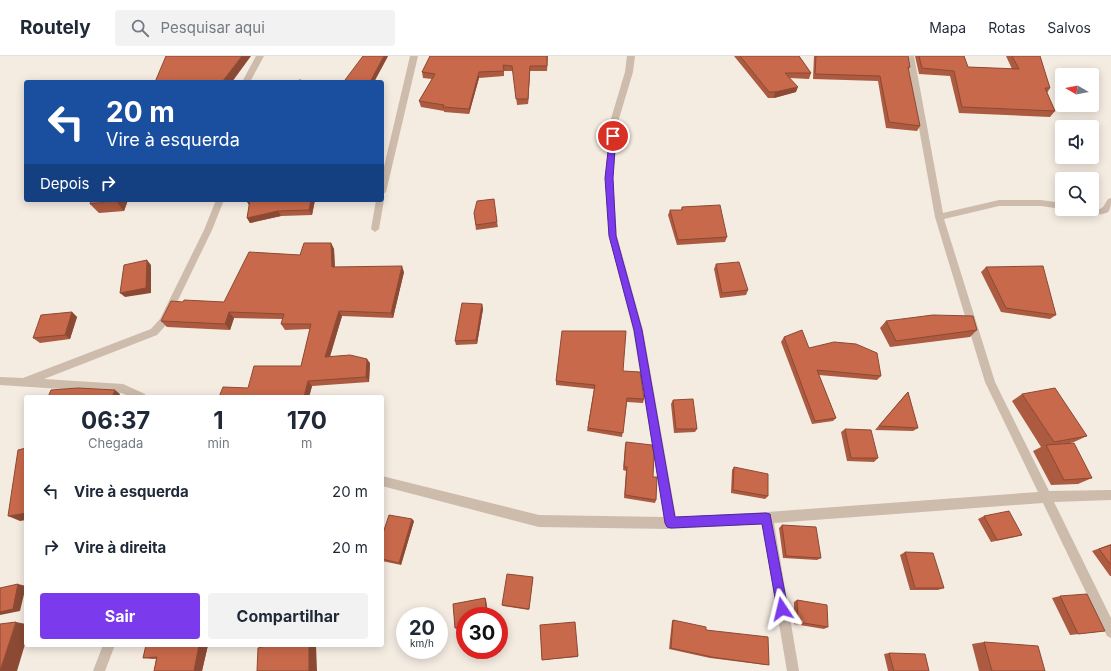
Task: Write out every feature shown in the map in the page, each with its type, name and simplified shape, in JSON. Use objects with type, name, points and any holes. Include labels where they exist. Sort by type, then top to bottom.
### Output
[{"type":"street","points":[[247,80],[260,56]]},
{"type":"street","points":[[384,176],[414,56]]},
{"type":"street","points":[[631,56],[629,72],[614,122],[609,178],[612,236],[638,330],[671,523]]},
{"type":"street","points":[[910,56],[939,217],[990,382],[1111,632]]},
{"type":"street","points":[[1099,212],[1106,208],[1111,201]]},
{"type":"street","points":[[25,382],[154,332],[163,322],[208,230],[219,202]]},
{"type":"street","points":[[375,229],[380,202]]},
{"type":"street","points":[[939,217],[999,203],[1041,203],[1055,205]]},
{"type":"street","points":[[0,382],[25,382],[123,389],[136,395]]},
{"type":"street","points":[[384,481],[539,521],[671,523],[766,518],[1046,497],[1111,495]]},
{"type":"street","points":[[766,518],[793,671]]},
{"type":"street","points":[[99,671],[108,647]]},
{"type":"building","points":[[166,56],[242,56],[224,80],[156,80]]},
{"type":"building","points":[[363,56],[384,56],[371,80],[345,80]]},
{"type":"building","points":[[430,56],[547,56],[547,66],[530,66],[528,99],[516,99],[512,66],[503,65],[504,71],[479,72],[469,109],[443,107],[444,105],[419,101],[435,74],[422,72]]},
{"type":"building","points":[[740,56],[799,56],[811,73],[785,73],[798,87],[769,92]]},
{"type":"building","points":[[816,56],[908,56],[910,67],[908,67],[920,126],[889,122],[880,76],[815,74]]},
{"type":"building","points":[[919,56],[964,56],[968,67],[1019,69],[1012,56],[1040,56],[1050,88],[1045,88],[1055,111],[962,107],[954,71],[922,68]]},
{"type":"building","points":[[494,199],[497,222],[476,225],[474,213],[477,201]]},
{"type":"building","points":[[90,202],[107,202],[90,204]]},
{"type":"building","points":[[250,202],[311,202],[309,210],[278,211],[247,218]]},
{"type":"building","points":[[720,205],[727,237],[678,240],[670,210],[682,210],[682,207]]},
{"type":"building","points":[[304,243],[331,243],[332,267],[402,266],[391,313],[339,311],[325,357],[350,355],[367,359],[366,377],[308,381],[304,395],[220,395],[223,387],[248,388],[254,366],[301,366],[311,324],[281,324],[284,314],[229,312],[225,324],[161,321],[171,301],[183,302],[184,300],[224,302],[249,252],[300,255]]},
{"type":"building","points":[[147,260],[146,288],[120,293],[124,265]]},
{"type":"building","points":[[739,262],[748,290],[722,293],[716,264]]},
{"type":"building","points":[[1043,266],[1056,315],[1006,308],[986,267]]},
{"type":"building","points":[[462,303],[482,304],[476,340],[455,341]]},
{"type":"building","points":[[72,312],[65,335],[33,338],[41,315]]},
{"type":"building","points":[[933,315],[973,316],[977,330],[896,341],[886,321]]},
{"type":"building","points":[[802,330],[809,348],[834,342],[856,344],[877,353],[881,376],[817,370],[836,418],[815,421],[784,337]]},
{"type":"building","points":[[562,331],[626,331],[623,371],[640,372],[644,399],[627,398],[623,433],[588,428],[595,385],[556,381]]},
{"type":"building","points":[[78,388],[115,390],[113,395],[49,395],[51,390]]},
{"type":"building","points":[[1055,388],[1087,436],[1054,442],[1022,394]]},
{"type":"building","points":[[908,392],[918,428],[879,426]]},
{"type":"building","points":[[693,399],[697,429],[676,429],[673,400]]},
{"type":"building","points":[[845,429],[871,430],[878,458],[851,458]]},
{"type":"building","points":[[626,442],[652,445],[654,454],[653,477],[657,477],[656,500],[625,495],[627,467],[624,467]]},
{"type":"building","points":[[1074,443],[1092,478],[1064,480],[1046,445]]},
{"type":"building","points":[[24,448],[24,513],[8,516],[18,450]]},
{"type":"building","points":[[734,467],[768,474],[768,496],[733,490]]},
{"type":"building","points":[[1009,511],[1022,535],[997,540],[984,516]]},
{"type":"building","points":[[389,515],[412,519],[399,563],[384,559],[384,530]]},
{"type":"building","points":[[782,525],[816,527],[821,558],[786,556]]},
{"type":"building","points":[[1111,545],[1111,565],[1099,549]]},
{"type":"building","points":[[905,552],[933,553],[944,588],[915,588]]},
{"type":"building","points":[[507,574],[533,577],[529,609],[502,605]]},
{"type":"building","points":[[18,584],[13,609],[0,612],[0,588]]},
{"type":"building","points":[[1087,594],[1105,631],[1078,634],[1060,596]]},
{"type":"building","points":[[485,598],[486,607],[456,607],[455,628],[453,604]]},
{"type":"building","points":[[797,600],[827,605],[828,627],[798,622]]},
{"type":"building","points":[[673,620],[706,627],[706,630],[768,637],[769,665],[712,657],[671,648]]},
{"type":"building","points":[[16,622],[0,671],[0,624]]},
{"type":"building","points":[[575,622],[578,656],[542,660],[540,625]]},
{"type":"building","points":[[984,642],[1038,646],[1045,671],[992,671]]},
{"type":"building","points":[[146,647],[199,647],[194,671],[154,671],[157,657],[143,658]]},
{"type":"building","points":[[309,647],[309,671],[257,671],[258,648]]},
{"type":"building","points":[[889,653],[925,654],[929,671],[894,671]]},
{"type":"route","points":[[613,136],[609,178],[612,236],[638,330],[671,523],[766,518],[782,609]]}]
